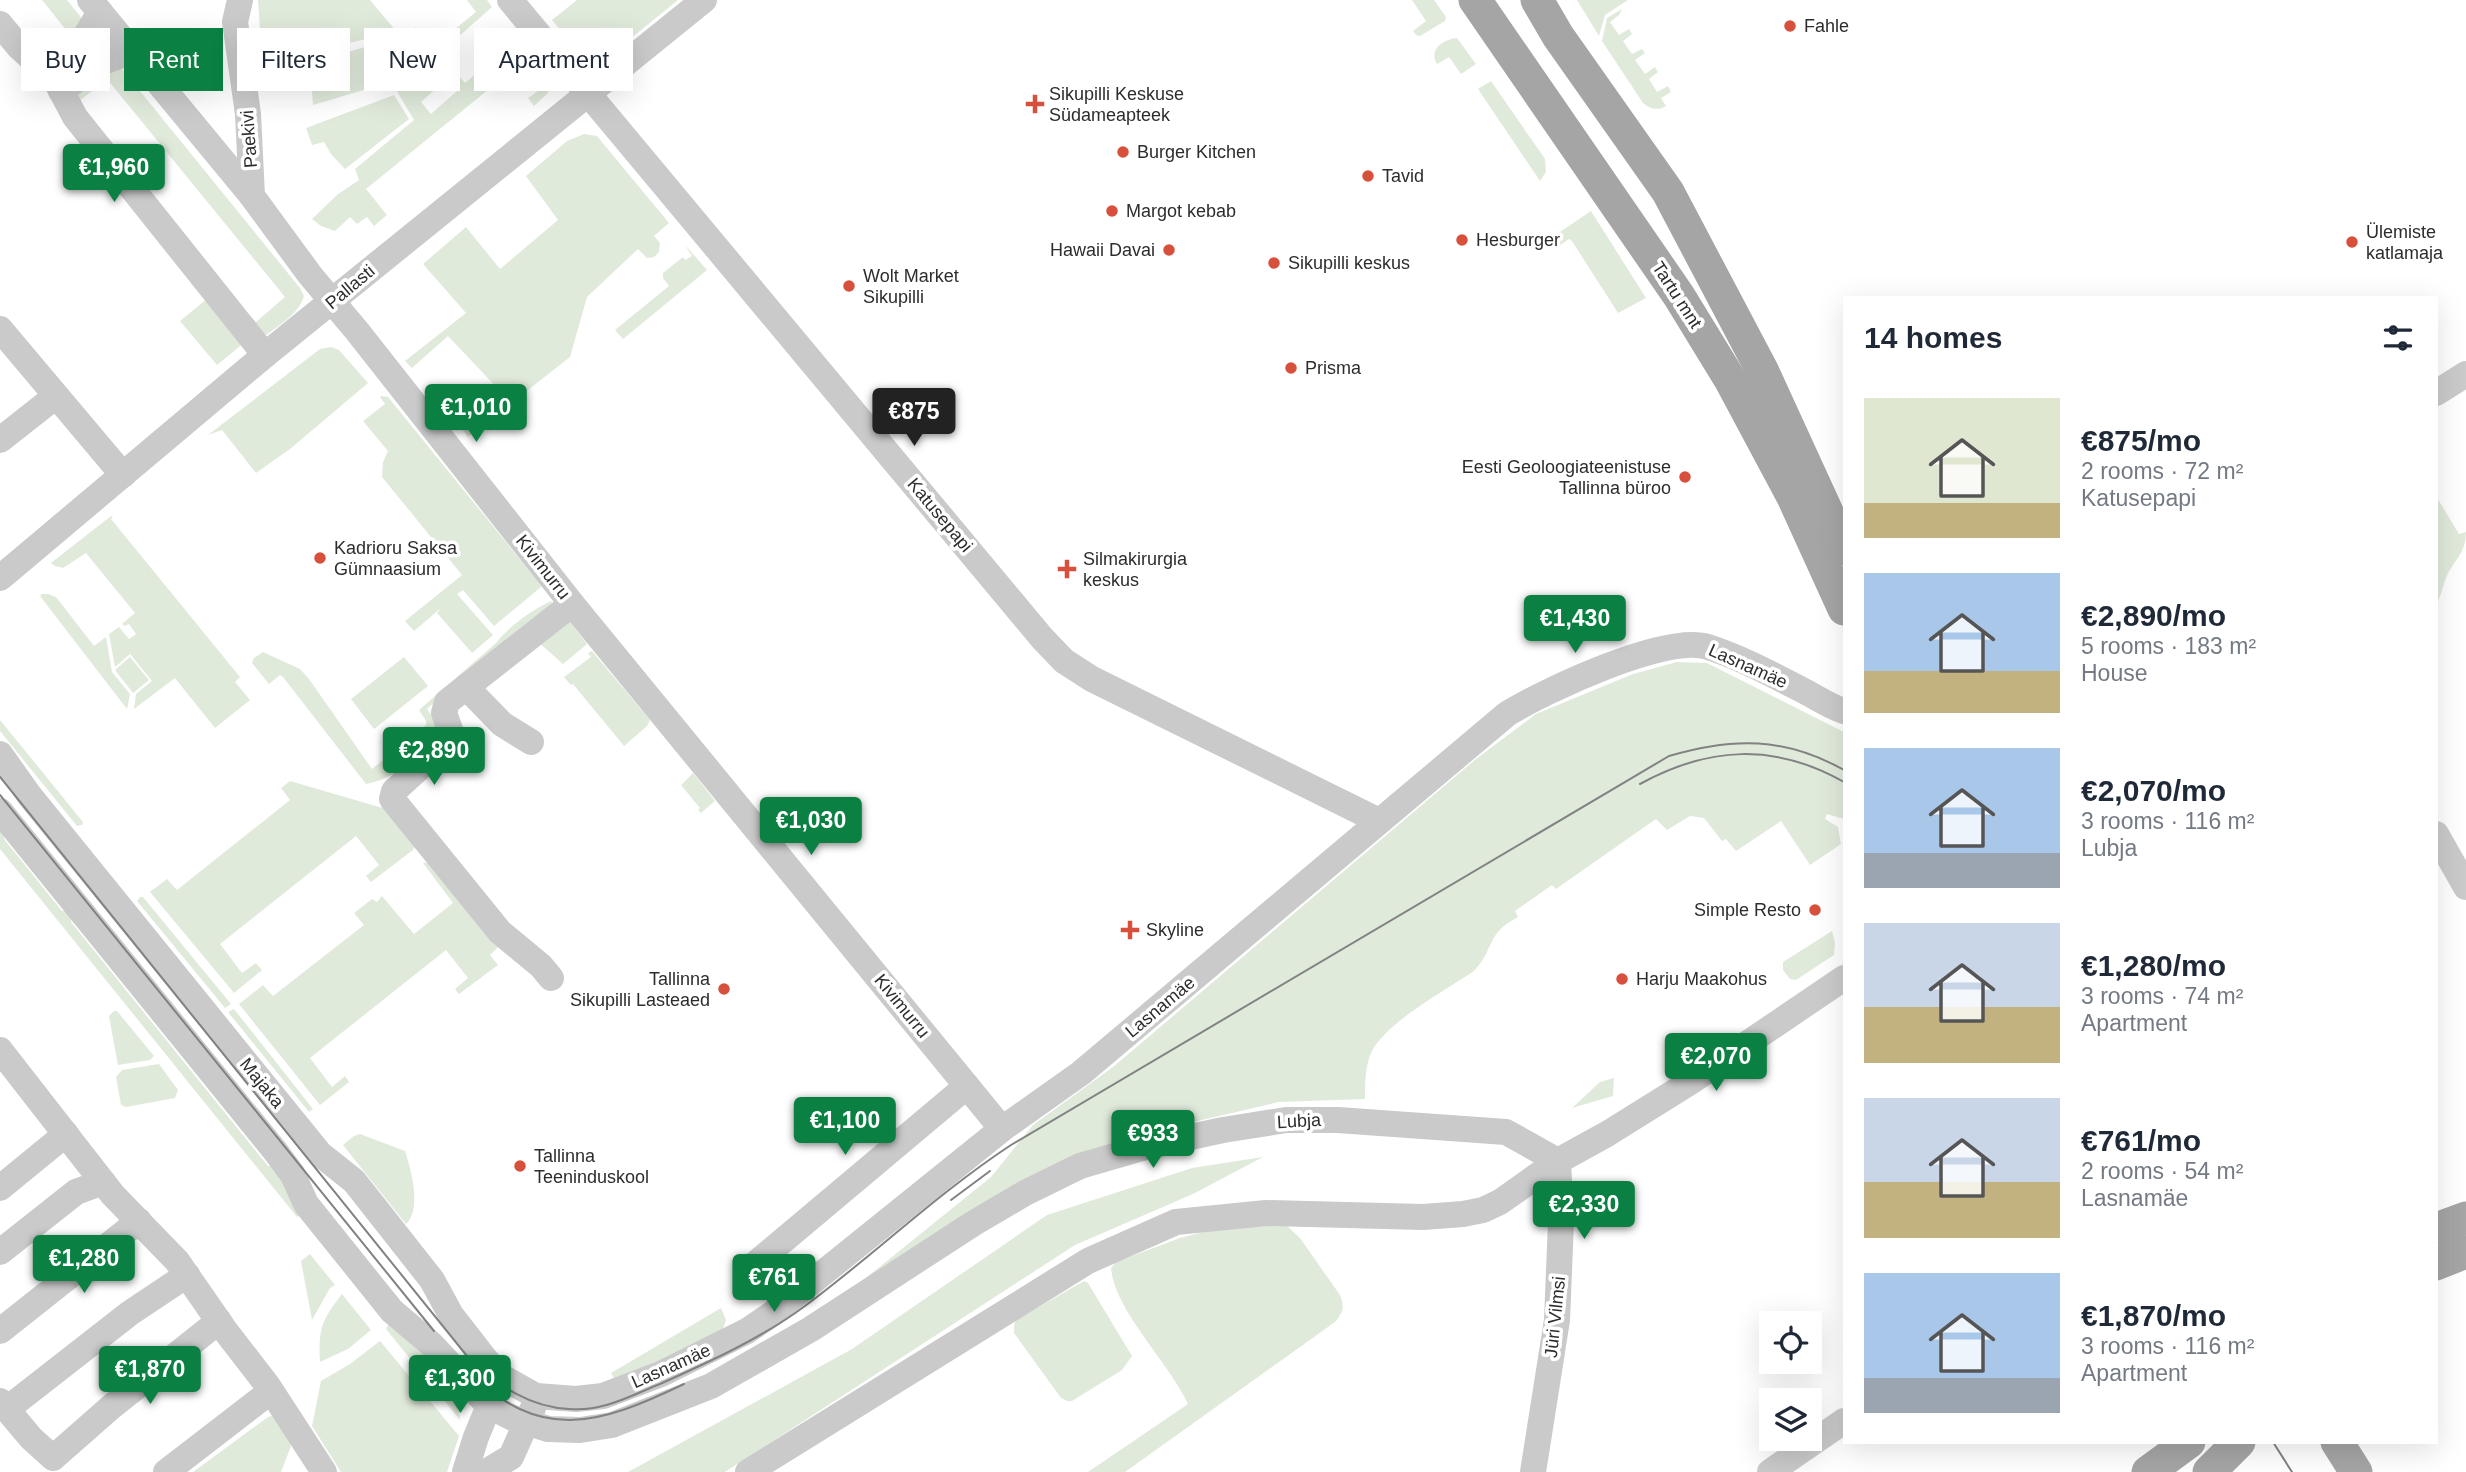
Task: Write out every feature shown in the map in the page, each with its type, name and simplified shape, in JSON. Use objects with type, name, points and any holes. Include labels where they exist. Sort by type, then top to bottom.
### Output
[{"type":"main road","name":"Tartu mnt","points":[[1475,0],[1679,296],[1731,381],[1793,497],[1843,608]]},
{"type":"main road","points":[[1514,0],[1524,15],[1558,36]]},
{"type":"main road","name":"Tartu mnt","points":[[1537,0],[1558,36],[1668,192],[1763,372],[1843,547]]},
{"type":"main road","points":[[2148,1472],[2186,1444]]},
{"type":"main road","points":[[2208,1472],[2237,1444]]},
{"type":"main road","points":[[2315,1444],[2332,1472]]},
{"type":"main road","points":[[2338,1444],[2356,1472]]},
{"type":"street","name":"Paekivi","points":[[240,0],[235,23],[248,114],[253,196]]},
{"type":"street","name":"Katusepapi","points":[[510,0],[1064,661],[1092,680],[1379,821]]},
{"type":"street","name":"Pallasti","points":[[0,578],[265,355],[704,0]]},
{"type":"street","name":"Kivimurru","points":[[95,6],[124,41]]},
{"type":"street","points":[[88,28],[95,6]]},
{"type":"street","points":[[0,23],[21,49]]},
{"type":"street","points":[[60,91],[75,117],[265,355]]},
{"type":"street","name":"Kivimurru","points":[[165,91],[253,196],[332,303],[572,604],[1002,1129]]},
{"type":"street","points":[[6,346],[56,396],[122,475]]},
{"type":"street","points":[[2438,392],[2466,374]]},
{"type":"street","points":[[0,440],[56,396]]},
{"type":"street","points":[[551,978],[541,966],[500,932],[392,799],[394,791],[449,741],[452,735],[444,708],[447,702],[572,604]]},
{"type":"street","name":"Lasnamäe","points":[[536,1396],[576,1399],[603,1396],[661,1374],[747,1331],[1002,1129],[1081,1073],[1507,714],[1525,703],[1593,673],[1655,650],[1679,645],[1705,645],[1843,710]]},
{"type":"street","points":[[466,687],[502,724],[531,743]]},
{"type":"street","name":"Lasnamäe","points":[[1807,692],[1843,694]]},
{"type":"street","name":"Majaka","points":[[0,754],[29,795],[301,1132],[320,1154],[354,1181],[432,1280],[463,1332],[502,1377],[536,1396]]},
{"type":"street","name":"Majaka","points":[[0,811],[276,1152],[293,1175],[306,1204],[392,1311],[431,1344],[489,1406],[527,1423]]},
{"type":"street","points":[[2438,838],[2466,887]]},
{"type":"street","points":[[748,1472],[1088,1261],[1176,1222],[1266,1213],[1423,1217],[1483,1210],[1500,1202],[1559,1161],[1692,1080],[1843,979]]},
{"type":"street","points":[[0,1050],[103,1182],[177,1261],[271,1391],[324,1472]]},
{"type":"street","points":[[754,1265],[967,1086]]},
{"type":"street","name":"Lubja","points":[[791,1340],[1025,1193],[1080,1166],[1149,1146],[1286,1120],[1338,1120],[1506,1132],[1559,1161]]},
{"type":"street","points":[[0,1188],[66,1134]]},
{"type":"street","name":"Jüri Vilmsi","points":[[1533,1472],[1557,1320],[1561,1223],[1559,1161]]},
{"type":"street","points":[[0,1252],[76,1192],[103,1182]]},
{"type":"street","points":[[0,1331],[139,1221]]},
{"type":"street","points":[[187,1275],[3,1405],[31,1438],[53,1458],[111,1407],[219,1321]]},
{"type":"street","points":[[747,1331],[758,1336],[791,1340]]},
{"type":"street","name":"Lasnamäe","points":[[527,1423],[548,1429],[580,1430],[611,1425],[711,1386],[791,1340]]},
{"type":"street","points":[[465,1472],[475,1437],[502,1377]]},
{"type":"street","points":[[166,1472],[271,1391]]},
{"type":"street","points":[[486,1472],[511,1457],[536,1396]]},
{"type":"street","points":[[1770,1472],[1843,1422]]},
{"type":"green space","points":[[42,0],[67,0],[84,21],[78,28],[65,28]]},
{"type":"green space","points":[[258,0],[370,0],[394,28],[364,28],[364,39],[350,43],[350,28],[260,28]]},
{"type":"green space","points":[[467,0],[487,0],[492,7],[460,35],[460,28],[456,28],[476,12]]},
{"type":"green space","points":[[577,0],[678,0],[633,36],[633,28],[559,28],[552,20]]},
{"type":"green space","points":[[1412,0],[1434,0],[1446,17],[1445,21],[1420,36],[1416,35],[1413,31],[1426,21]]},
{"type":"green space","points":[[1577,0],[1628,0],[1605,15],[1599,36]]},
{"type":"green space","points":[[1622,9],[1610,22],[1619,35],[1629,29],[1632,34],[1623,41],[1632,54],[1642,49],[1645,53],[1635,60],[1645,74],[1655,67],[1658,72],[1649,79],[1657,92],[1668,86],[1671,92],[1661,98],[1666,106],[1663,108],[1654,109],[1643,103],[1602,41],[1607,18]]},
{"type":"green space","points":[[1457,38],[1476,64],[1461,74],[1449,57],[1437,64],[1434,54],[1447,40]]},
{"type":"green space","points":[[364,47],[364,90],[313,105],[312,91],[350,91],[350,51]]},
{"type":"green space","points":[[118,64],[124,71],[124,91],[140,91],[300,288],[304,296],[297,309],[261,339],[246,321],[251,317],[256,322],[285,297],[110,83],[110,66]]},
{"type":"green space","points":[[474,75],[474,91],[487,91],[366,189],[387,215],[374,226],[367,217],[357,224],[350,217],[335,231],[312,219],[337,195],[359,180],[355,169],[414,120],[397,91],[433,91],[421,102],[431,114],[460,91],[460,77],[465,83]]},
{"type":"green space","points":[[1491,81],[1545,159],[1546,172],[1540,181],[1478,89]]},
{"type":"green space","points":[[78,91],[92,91],[78,102],[96,124],[90,129],[80,117],[75,105]]},
{"type":"green space","points":[[538,91],[549,91],[534,106],[528,98]]},
{"type":"green space","points":[[394,95],[409,119],[345,169],[324,142],[312,145],[306,128]]},
{"type":"green space","points":[[584,134],[597,136],[669,223],[654,236],[660,243],[659,252],[654,257],[647,258],[638,249],[587,297],[570,357],[468,437],[461,428],[502,393],[448,336],[412,368],[405,361],[466,313],[423,264],[466,227],[500,269],[558,220],[526,176],[567,141]]},
{"type":"green space","points":[[1591,211],[1646,298],[1618,313],[1572,241],[1569,239],[1556,248],[1552,239]]},
{"type":"green space","points":[[685,245],[707,270],[623,339],[615,330],[669,286],[663,273],[683,257],[685,260],[692,256]]},
{"type":"green space","points":[[208,298],[245,342],[217,365],[180,321]]},
{"type":"green space","points":[[331,347],[339,350],[368,383],[290,449],[256,473],[222,430],[208,435],[320,349]]},
{"type":"green space","points":[[380,397],[388,397],[540,584],[541,587],[494,626],[463,590],[457,594],[493,635],[472,653],[437,613],[441,608],[414,631],[405,621],[462,575],[382,477],[383,462],[388,451],[363,421],[385,404]]},
{"type":"green space","points":[[2438,499],[2459,534],[2466,532],[2462,551],[2449,571],[2438,601]]},
{"type":"green space","points":[[111,516],[240,677],[235,682],[250,700],[215,728],[175,678],[134,709],[136,694],[152,681],[130,654],[115,667],[109,634],[119,627],[129,639],[136,634],[129,624],[122,624],[135,613],[86,553],[63,568],[51,563]]},
{"type":"green space","points":[[42,594],[56,597],[94,646],[106,637],[112,672],[130,694],[127,709],[40,596]]},
{"type":"green space","points":[[551,601],[554,606],[427,709],[441,729],[417,756],[389,776],[366,784],[283,677],[280,675],[269,684],[252,663],[254,658],[263,652],[300,669],[372,769],[426,725],[419,710],[514,625]]},
{"type":"green space","points":[[566,617],[587,644],[563,664],[535,639]]},
{"type":"green space","points":[[592,651],[650,720],[647,726],[624,746],[573,684],[564,677],[591,657],[588,653]]},
{"type":"green space","points":[[130,657],[149,680],[133,693],[115,670]]},
{"type":"green space","points":[[404,657],[428,686],[374,729],[351,699]]},
{"type":"green space","points":[[1677,662],[1707,663],[1843,731],[1843,819],[1827,814],[1825,819],[1838,827],[1841,844],[1810,865],[1781,821],[1736,851],[1726,839],[1722,841],[1704,818],[1690,816],[1667,830],[1656,819],[1556,889],[1552,885],[1515,911],[1518,917],[1507,923],[1495,936],[1474,971],[1418,1007],[1390,1029],[1370,1056],[1365,1099],[1279,1102],[1180,1125],[1090,1152],[841,1298],[991,1177],[1033,1125],[1113,1067],[1476,759],[1536,714],[1633,674]]},
{"type":"green space","points":[[0,720],[83,822],[82,825],[77,826],[0,731]]},
{"type":"green space","points":[[693,773],[715,801],[701,813],[681,785]]},
{"type":"green space","points":[[290,781],[393,811],[417,840],[413,850],[371,882],[366,876],[379,865],[356,836],[220,944],[242,973],[256,963],[262,970],[234,993],[150,892],[167,879],[177,890],[290,800],[281,788]]},
{"type":"green space","points":[[0,824],[5,828],[4,839],[62,911],[73,911],[71,922],[268,1166],[279,1166],[304,1213],[297,1217],[0,849]]},
{"type":"green space","points":[[434,862],[500,945],[490,955],[498,965],[459,994],[455,989],[468,978],[446,950],[310,1058],[332,1087],[345,1076],[349,1082],[320,1105],[239,1004],[263,985],[273,996],[364,925],[354,913],[372,899],[377,902],[382,896],[414,934],[453,903],[423,863]]},
{"type":"green space","points":[[143,897],[231,1004],[225,1008],[137,901]]},
{"type":"green space","points":[[1832,931],[1834,955],[1796,980],[1790,979],[1783,970],[1783,962]]},
{"type":"green space","points":[[234,1009],[313,1109],[309,1112],[228,1012]]},
{"type":"green space","points":[[117,1011],[154,1056],[150,1060],[118,1065],[109,1016]]},
{"type":"green space","points":[[159,1064],[178,1090],[175,1098],[126,1107],[121,1105],[116,1077],[122,1070]]},
{"type":"green space","points":[[1614,1078],[1613,1096],[1572,1108],[1600,1082]]},
{"type":"green space","points":[[360,1134],[405,1151],[414,1199],[411,1217],[406,1224],[343,1145]]},
{"type":"green space","points":[[1263,1157],[1193,1194],[1075,1245],[725,1472],[628,1472],[852,1349],[1047,1215],[1192,1168]]},
{"type":"green space","points":[[1286,1225],[1300,1238],[1340,1295],[1343,1306],[1338,1319],[1125,1472],[1088,1472],[1188,1404],[1180,1388],[1132,1319],[1114,1284],[1111,1268],[1116,1262],[1180,1238],[1227,1226]]},
{"type":"green space","points":[[310,1254],[335,1285],[330,1288],[312,1320],[301,1261]]},
{"type":"green space","points":[[1084,1281],[1088,1283],[1132,1356],[1122,1370],[1072,1401],[1067,1401],[1061,1398],[1014,1333],[1014,1325],[1016,1320]]},
{"type":"green space","points":[[342,1294],[371,1330],[348,1349],[320,1362],[323,1325]]},
{"type":"green space","points":[[721,1308],[726,1320],[722,1332],[617,1383],[611,1373]]},
{"type":"green space","points":[[391,1320],[452,1384],[458,1398],[460,1420],[386,1329]]},
{"type":"green space","points":[[380,1341],[459,1436],[447,1472],[341,1472],[312,1426],[321,1381],[350,1364]]},
{"type":"green space","points":[[278,1414],[291,1446],[281,1472],[193,1472],[268,1417]]},
{"type":"tram line","points":[[0,777],[471,1361],[504,1387],[528,1400],[554,1407],[581,1409],[616,1402],[660,1384],[771,1329],[805,1306],[958,1183],[1011,1145],[1669,756],[1737,743],[1758,744],[1801,751],[1843,770]]},
{"type":"tram line","points":[[1640,784],[1691,762],[1742,754],[1767,755],[1793,761],[1843,782]]},
{"type":"tram line","points":[[0,795],[434,1331]]},
{"type":"tram line","points":[[951,1200],[990,1171]]},
{"type":"tram line","points":[[465,1369],[493,1393],[519,1409],[545,1418],[571,1420],[624,1410],[684,1384]]},
{"type":"tram line","points":[[2274,1444],[2292,1472]]},
{"type":"place","name":"Fahle","points":[[1790,26]]},
{"type":"place","name":"Sikupilli Keskuse Südameapteek","points":[[1035,104]]},
{"type":"place","name":"Burger Kitchen","points":[[1123,152]]},
{"type":"place","name":"Tavid","points":[[1368,176]]},
{"type":"place","name":"Margot kebab","points":[[1112,211]]},
{"type":"place","name":"Hesburger","points":[[1462,240]]},
{"type":"place","name":"Ülemiste katlamaja","points":[[2352,242]]},
{"type":"place","name":"Hawaii Davai","points":[[1169,250]]},
{"type":"place","name":"Sikupilli keskus","points":[[1274,263]]},
{"type":"place","name":"Wolt Market Sikupilli","points":[[849,286]]},
{"type":"place","name":"Prisma","points":[[1291,368]]},
{"type":"place","name":"Eesti Geoloogiateenistuse Tallinna büroo","points":[[1685,477]]},
{"type":"place","name":"Kadrioru Saksa Gümnaasium","points":[[320,558]]},
{"type":"place","name":"Silmakirurgia keskus","points":[[1067,569]]},
{"type":"place","name":"Simple Resto","points":[[1815,910]]},
{"type":"place","name":"Skyline","points":[[1130,930]]},
{"type":"place","name":"Harju Maakohus","points":[[1622,979]]},
{"type":"place","name":"Tallinna Sikupilli Lasteaed","points":[[724,989]]},
{"type":"place","name":"Tallinna Teeninduskool","points":[[520,1166]]}]
